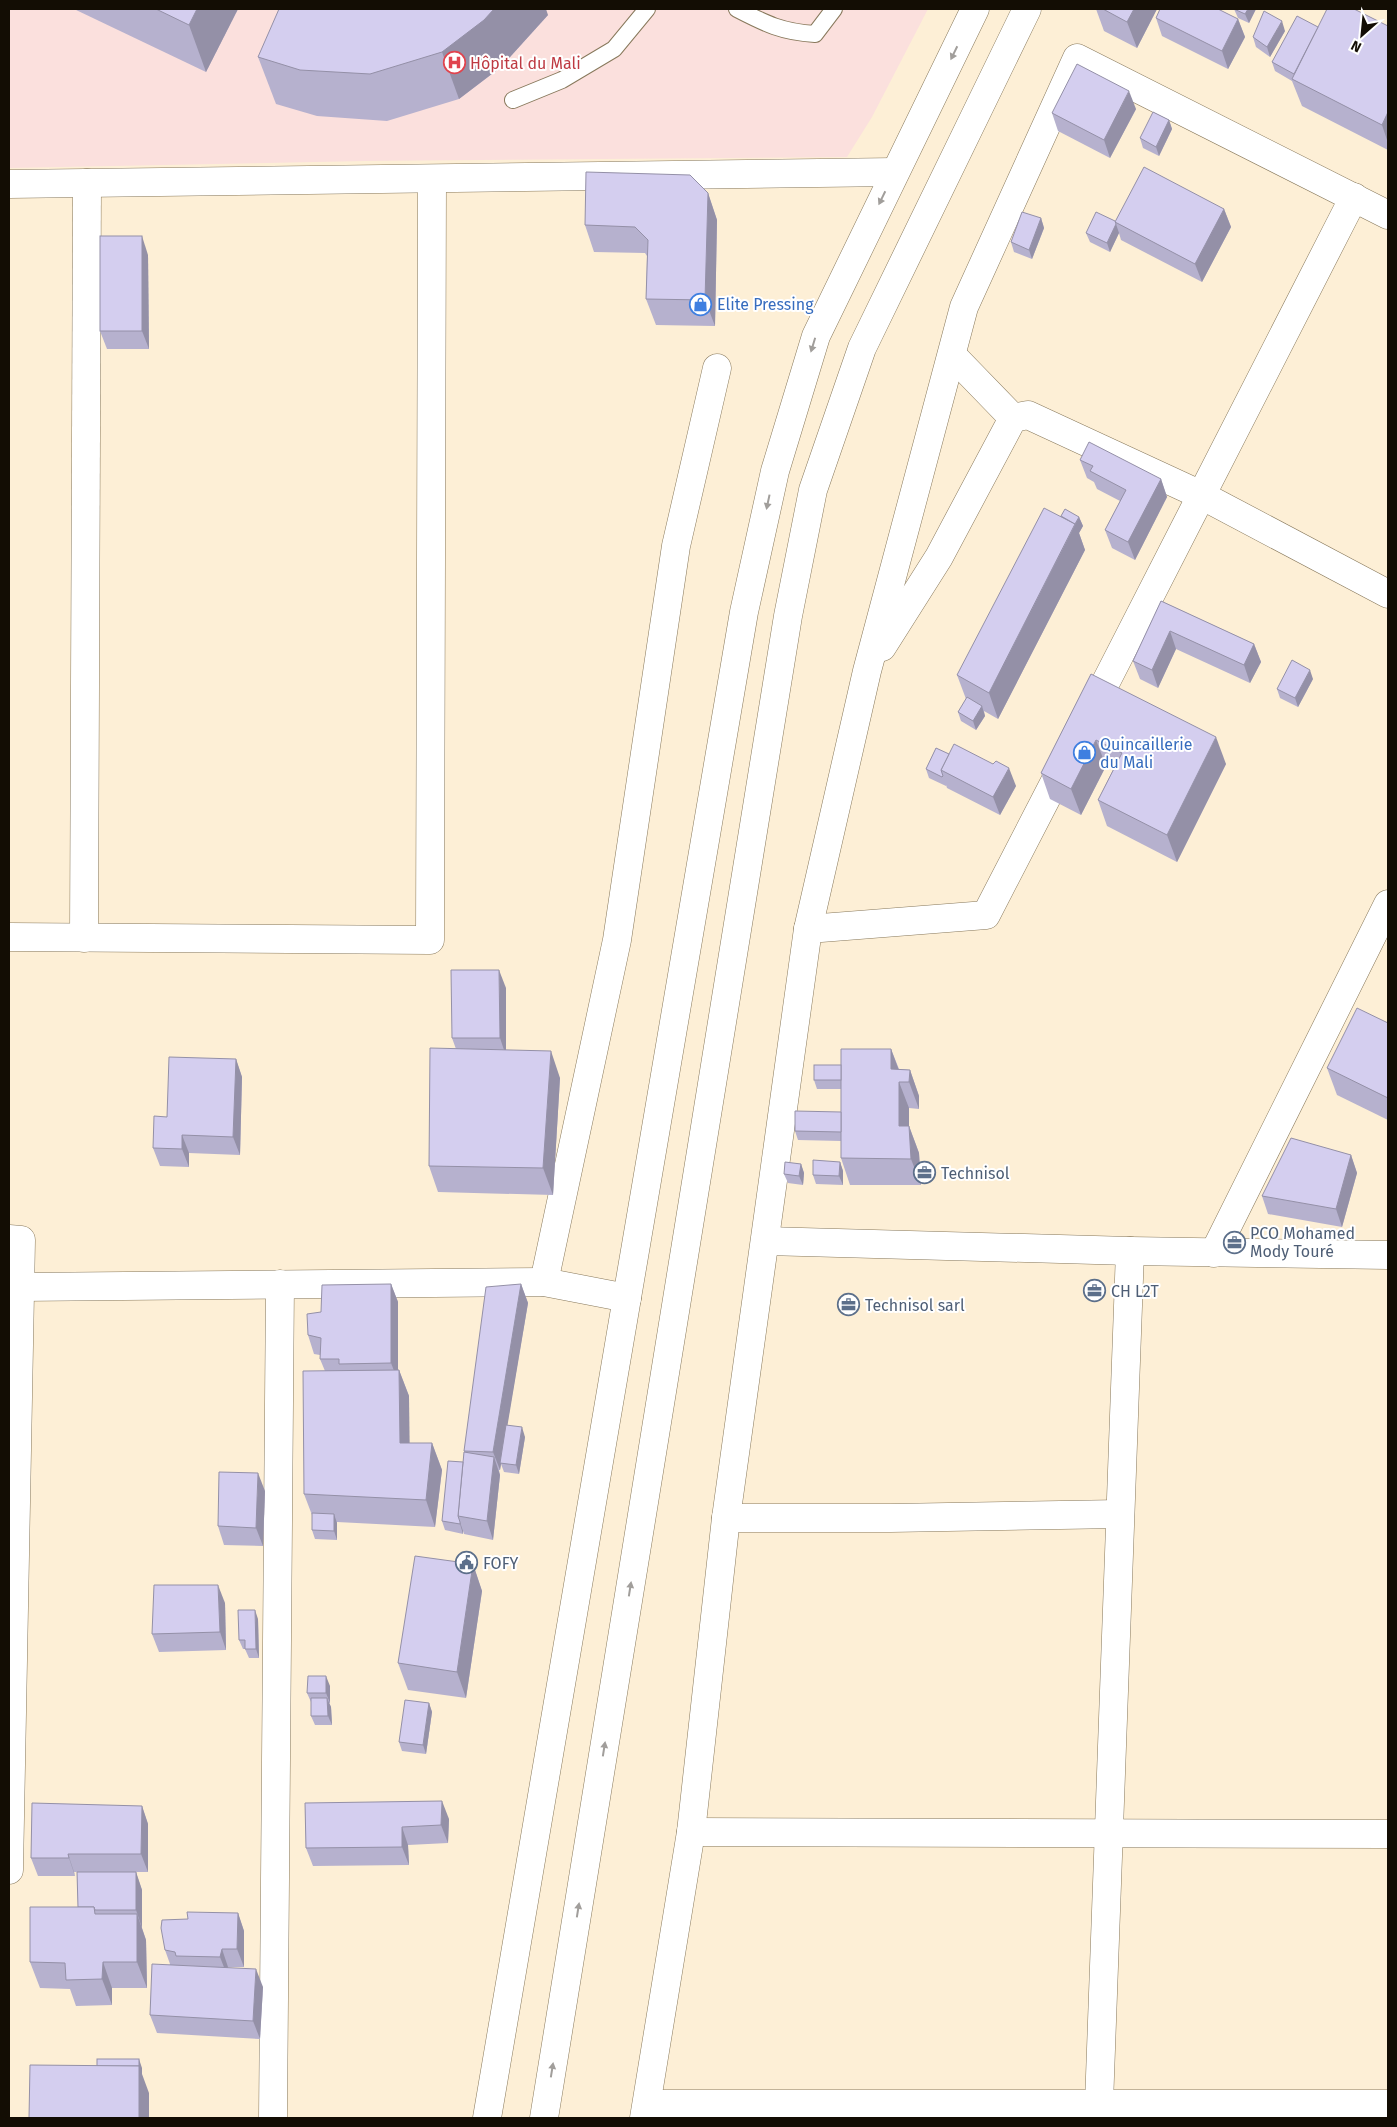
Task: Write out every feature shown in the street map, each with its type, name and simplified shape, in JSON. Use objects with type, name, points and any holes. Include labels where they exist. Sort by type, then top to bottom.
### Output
[{"type":"street","points":[[487,2118],[743,622],[775,471],[816,336],[975,9]]},
{"type":"street","points":[[544,2118],[786,626],[813,490],[862,348],[1027,9]]},
{"type":"street","points":[[1388,215],[1076,58],[964,307],[866,671],[808,929],[726,1518],[691,1832],[646,2111],[1099,2104],[1352,2111],[1388,2104]]},
{"type":"street","points":[[9,184],[895,172]]},
{"type":"street","points":[[9,938],[430,940],[432,179]]},
{"type":"street","points":[[84,938],[87,183]]},
{"type":"street","points":[[808,929],[986,916],[1354,197]]},
{"type":"street","points":[[952,355],[1013,418]]},
{"type":"street","points":[[544,1282],[617,940],[676,546],[717,368]]},
{"type":"street","points":[[1013,418],[1028,415],[1201,495],[1388,594]]},
{"type":"street","points":[[866,671],[940,557],[1013,418]]},
{"type":"street","points":[[1214,1253],[1388,904]]},
{"type":"street","points":[[9,1239],[21,1240],[9,1870]]},
{"type":"street","points":[[766,1240],[1130,1251],[1388,1255]]},
{"type":"street","points":[[1099,2104],[1130,1251]]},
{"type":"street","points":[[20,1287],[544,1282],[627,1298]]},
{"type":"street","points":[[273,2118],[280,1284]]},
{"type":"street","points":[[726,1518],[891,1518],[1120,1514]]},
{"type":"street","points":[[691,1832],[1388,1834]]},
{"type":"lane","points":[[513,100],[562,80],[614,49],[647,9]]},
{"type":"lane","points":[[736,9],[766,24],[791,32],[815,34],[834,9]]},
{"type":"shaded area","name":"Hôpital du Mali","points":[[9,9],[928,9],[872,117],[847,157],[366,161],[9,168]]},
{"type":"building","points":[[156,9],[197,9],[189,25]]},
{"type":"building","points":[[279,9],[494,9],[484,20],[442,52],[370,74],[300,70],[258,57]]},
{"type":"building","points":[[1103,9],[1134,9],[1127,22]]},
{"type":"building","points":[[1160,9],[1218,9],[1238,19],[1222,51],[1156,18]]},
{"type":"building","points":[[1234,9],[1248,9],[1245,14]]},
{"type":"building","points":[[1327,9],[1354,9],[1388,26],[1388,112],[1382,125],[1292,79]]},
{"type":"building","points":[[1264,11],[1282,21],[1267,47],[1253,37]]},
{"type":"building","points":[[1297,16],[1318,27],[1294,74],[1272,62]]},
{"type":"building","points":[[1077,64],[1129,91],[1104,140],[1052,113]]},
{"type":"building","points":[[1153,112],[1169,120],[1156,147],[1140,138]]},
{"type":"building","points":[[1144,167],[1224,209],[1195,264],[1115,222]]},
{"type":"building","points":[[586,172],[690,175],[708,193],[705,300],[646,299],[648,240],[635,227],[585,225]]},
{"type":"building","points":[[1022,212],[1041,218],[1029,250],[1011,242]]},
{"type":"building","points":[[1096,212],[1115,221],[1116,224],[1107,243],[1086,233]]},
{"type":"building","points":[[100,236],[142,236],[142,331],[100,331]]},
{"type":"building","points":[[1089,442],[1161,479],[1128,542],[1105,530],[1126,490],[1090,471],[1093,466],[1080,460]]},
{"type":"building","points":[[1044,508],[1075,524],[989,693],[957,675]]},
{"type":"building","points":[[1065,509],[1079,517],[1075,524],[1061,516]]},
{"type":"building","points":[[1161,601],[1254,644],[1244,665],[1170,631],[1152,670],[1133,661]]},
{"type":"building","points":[[1292,660],[1310,670],[1295,698],[1277,689]]},
{"type":"building","points":[[1091,674],[1216,737],[1167,835],[1098,800],[1122,753],[1096,740],[1071,789],[1041,773]]},
{"type":"building","points":[[967,697],[982,706],[973,721],[958,712]]},
{"type":"building","points":[[954,744],[993,764],[996,761],[1009,768],[993,797],[941,770]]},
{"type":"building","points":[[936,748],[949,754],[941,770],[942,777],[926,769]]},
{"type":"building","points":[[451,970],[499,970],[500,1038],[452,1038]]},
{"type":"building","points":[[1357,1008],[1388,1023],[1388,1098],[1327,1068]]},
{"type":"building","points":[[430,1048],[551,1051],[543,1168],[429,1166]]},
{"type":"building","points":[[841,1049],[891,1049],[891,1069],[910,1070],[909,1082],[899,1082],[899,1126],[909,1126],[911,1159],[841,1158]]},
{"type":"building","points":[[169,1057],[236,1059],[233,1137],[182,1135],[182,1149],[153,1148],[154,1116],[167,1117]]},
{"type":"building","points":[[814,1065],[841,1065],[841,1080],[814,1080]]},
{"type":"building","points":[[795,1111],[841,1112],[841,1132],[795,1131]]},
{"type":"building","points":[[1291,1138],[1351,1155],[1336,1209],[1262,1196]]},
{"type":"building","points":[[813,1160],[840,1162],[839,1176],[813,1175]]},
{"type":"building","points":[[785,1162],[801,1164],[799,1176],[784,1174]]},
{"type":"building","points":[[391,1284],[391,1363],[339,1364],[339,1359],[320,1359],[321,1338],[308,1335],[307,1314],[321,1312],[322,1285]]},
{"type":"building","points":[[521,1284],[493,1452],[464,1451],[486,1287]]},
{"type":"building","points":[[399,1370],[400,1443],[432,1443],[426,1500],[304,1494],[303,1371]]},
{"type":"building","points":[[506,1425],[522,1427],[516,1465],[500,1463]]},
{"type":"building","points":[[464,1452],[494,1457],[487,1521],[458,1516]]},
{"type":"building","points":[[448,1461],[463,1462],[458,1516],[460,1524],[442,1521]]},
{"type":"building","points":[[219,1472],[258,1473],[256,1528],[218,1526]]},
{"type":"building","points":[[312,1513],[334,1514],[334,1531],[312,1530]]},
{"type":"building","points":[[415,1556],[473,1564],[457,1672],[398,1663]]},
{"type":"building","points":[[154,1585],[218,1585],[220,1632],[152,1634]]},
{"type":"building","points":[[238,1610],[255,1610],[256,1649],[245,1649],[245,1640],[239,1640]]},
{"type":"building","points":[[308,1676],[326,1676],[326,1693],[307,1693]]},
{"type":"building","points":[[311,1698],[327,1698],[328,1716],[311,1716]]},
{"type":"building","points":[[405,1700],[429,1703],[423,1745],[399,1742]]},
{"type":"building","points":[[442,1801],[441,1825],[402,1827],[402,1847],[306,1848],[305,1803]]},
{"type":"building","points":[[32,1803],[142,1806],[141,1854],[68,1854],[69,1858],[31,1858]]},
{"type":"building","points":[[77,1872],[136,1872],[136,1910],[95,1910],[94,1907],[78,1907]]},
{"type":"building","points":[[30,1907],[94,1907],[95,1914],[137,1914],[137,1962],[103,1962],[102,1979],[66,1980],[65,1963],[30,1962]]},
{"type":"building","points":[[187,1912],[238,1913],[237,1949],[222,1949],[220,1957],[176,1956],[175,1952],[165,1950],[161,1928],[162,1920],[188,1919]]},
{"type":"building","points":[[152,1964],[256,1969],[253,2021],[150,2015]]},
{"type":"building","points":[[97,2059],[139,2059],[139,2066],[97,2066]]},
{"type":"building","points":[[30,2065],[139,2066],[139,2118],[29,2118]]},
{"type":"place","name":"Hôpital du Mali","points":[[454,63]]},
{"type":"place","name":"Elite Pressing","points":[[701,304]]},
{"type":"place","name":"Quincaillerie du Mali","points":[[1084,753]]},
{"type":"place","name":"Technisol","points":[[925,1173]]},
{"type":"place","name":"PCO Mohamed Mody Touré","points":[[1234,1242]]},
{"type":"place","name":"CH L2T","points":[[1095,1291]]},
{"type":"place","name":"Technisol sarl","points":[[849,1305]]},
{"type":"place","name":"FOFY","points":[[467,1563]]}]
